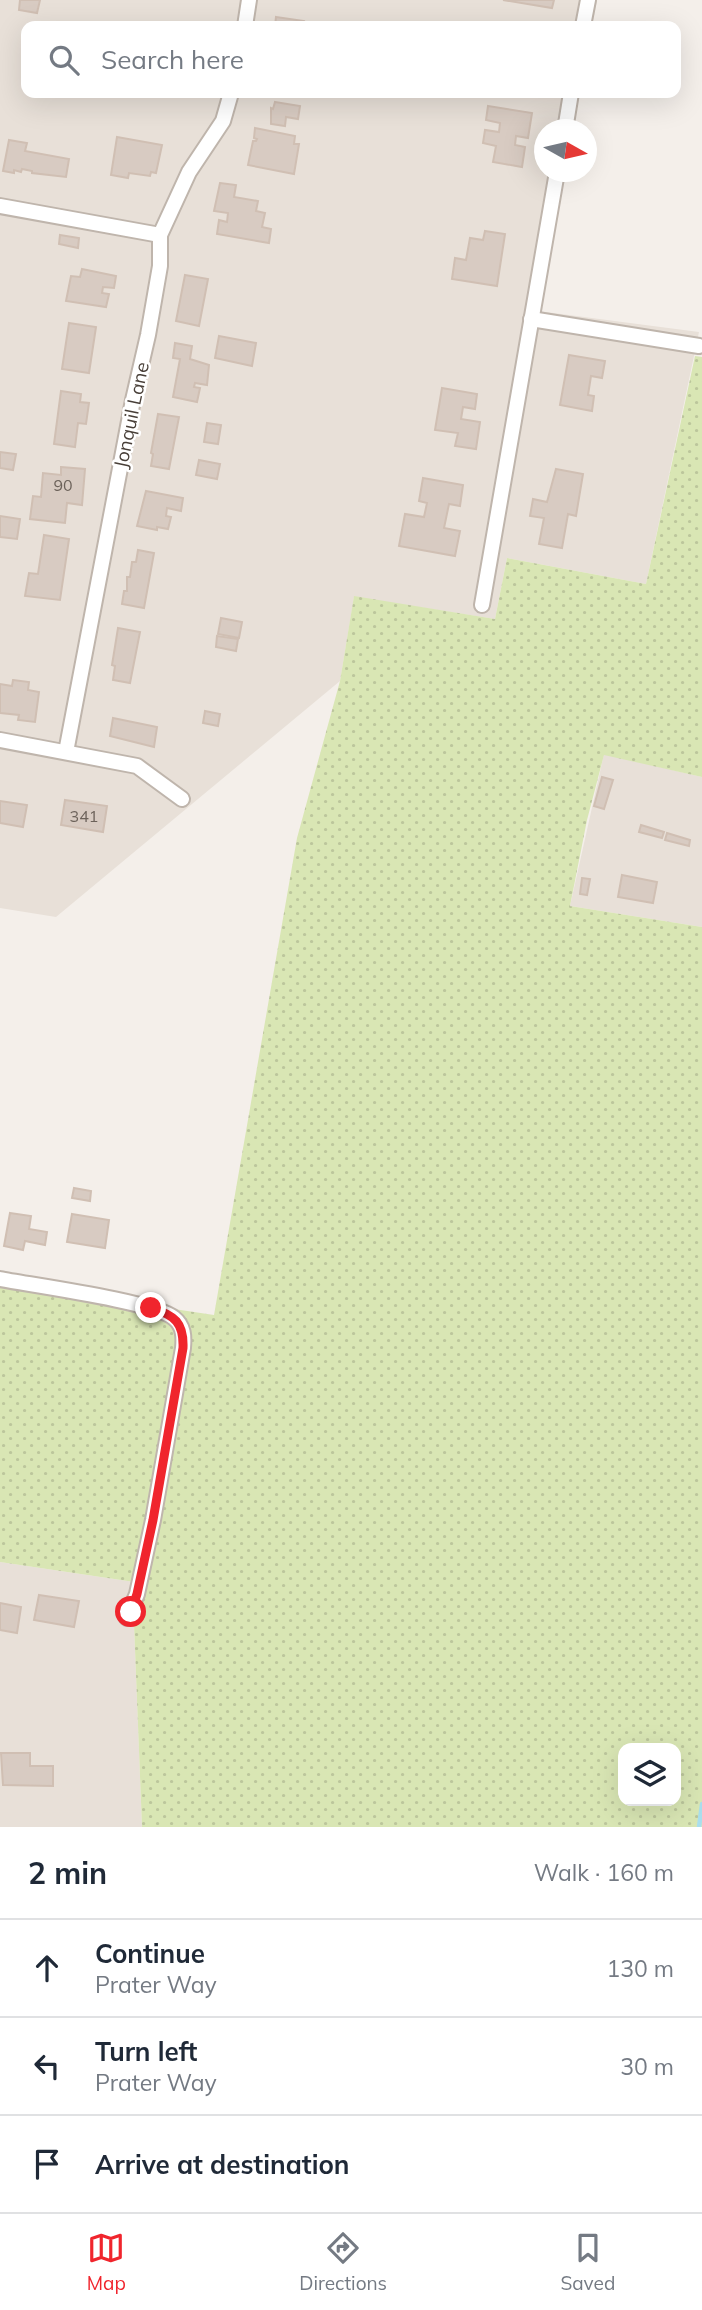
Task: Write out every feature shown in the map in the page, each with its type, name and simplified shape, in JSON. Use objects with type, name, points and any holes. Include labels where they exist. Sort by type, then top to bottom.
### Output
[{"type":"street","points":[[245,21],[249,0]]},
{"type":"street","points":[[584,21],[588,0]]},
{"type":"street","name":"Jonquil Lane","points":[[66,752],[133,400],[148,335],[160,265],[160,235],[189,173],[223,121],[230,98]]},
{"type":"street","points":[[567,119],[570,98]]},
{"type":"street","points":[[482,605],[555,182]]},
{"type":"street","points":[[0,206],[160,235]]},
{"type":"street","points":[[531,319],[699,346]]},
{"type":"street","points":[[0,740],[137,766],[183,799]]},
{"type":"street","points":[[0,1279],[151,1308],[175,1318],[182,1330],[181,1361],[153,1520],[137,1594],[127,1618]]},
{"type":"shaded area","points":[[0,0],[597,0],[593,21],[21,21],[21,98],[578,98],[574,119],[534,119],[534,182],[563,182],[538,311],[699,332],[646,584],[507,558],[495,619],[354,597],[340,681],[56,917],[0,908]]},
{"type":"shaded area","points":[[604,754],[702,777],[702,927],[570,906]]},
{"type":"shaded area","points":[[0,1562],[141,1583],[134,1624],[142,1827],[0,1827]]},
{"type":"green space","points":[[695,356],[702,357],[702,777],[604,755],[587,820],[570,906],[702,927],[702,1827],[142,1827],[134,1624],[141,1583],[0,1562],[0,1283],[214,1315],[297,838],[340,681],[354,596],[495,619],[507,558],[646,584]]},
{"type":"building","points":[[20,0],[40,0],[37,13],[19,10]]},
{"type":"building","points":[[503,0],[554,0],[552,8]]},
{"type":"building","points":[[276,17],[304,21],[276,21]]},
{"type":"building","points":[[275,102],[300,106],[298,119],[286,117],[285,126],[271,124],[271,108],[273,109]]},
{"type":"building","points":[[488,106],[532,113],[528,138],[516,136],[515,145],[525,147],[522,167],[493,162],[496,146],[483,143],[485,130],[499,132],[500,123],[486,120]]},
{"type":"building","points":[[255,128],[295,136],[294,144],[299,144],[294,174],[248,165],[253,141],[257,139],[254,138]]},
{"type":"building","points":[[117,137],[162,145],[156,173],[151,172],[150,176],[129,173],[128,178],[111,175]]},
{"type":"building","points":[[9,140],[27,143],[25,151],[69,159],[66,177],[32,173],[22,169],[21,172],[14,170],[14,173],[3,171]]},
{"type":"building","points":[[220,183],[236,185],[234,197],[258,201],[256,211],[265,213],[262,227],[271,229],[269,243],[217,234],[219,220],[227,222],[228,213],[214,211]]},
{"type":"building","points":[[485,231],[505,234],[497,286],[452,279],[455,258],[466,260],[470,238],[483,240]]},
{"type":"building","points":[[60,235],[79,238],[78,248],[59,244]]},
{"type":"building","points":[[82,269],[116,276],[114,288],[103,287],[102,293],[109,294],[106,307],[66,301],[71,276],[80,277]]},
{"type":"building","points":[[185,275],[208,279],[199,326],[176,321]]},
{"type":"building","points":[[69,323],[96,327],[89,373],[62,369]]},
{"type":"building","points":[[219,336],[256,343],[252,366],[215,358]]},
{"type":"building","points":[[175,343],[192,346],[190,359],[209,365],[207,385],[195,383],[194,387],[200,388],[197,402],[173,397],[180,359],[173,358]]},
{"type":"building","points":[[569,355],[605,361],[602,378],[591,376],[588,395],[594,396],[592,411],[560,405]]},
{"type":"building","points":[[442,388],[477,394],[475,409],[463,407],[461,419],[480,422],[476,449],[455,446],[458,433],[435,430]]},
{"type":"building","points":[[61,391],[81,394],[80,402],[89,403],[86,424],[78,423],[75,447],[54,444]]},
{"type":"building","points":[[158,414],[179,417],[169,469],[151,466]]},
{"type":"building","points":[[207,423],[221,425],[218,444],[204,442]]},
{"type":"building","points":[[0,452],[16,454],[13,470],[0,468]]},
{"type":"building","points":[[199,460],[220,464],[217,479],[196,475]]},
{"type":"building","points":[[61,467],[85,469],[82,505],[67,503],[65,523],[30,519],[33,496],[41,497],[43,473],[61,475]]},
{"type":"building","points":[[556,469],[583,474],[576,516],[568,514],[562,548],[539,544],[544,518],[530,516],[533,499],[547,502]]},
{"type":"building","points":[[423,478],[463,485],[460,506],[449,504],[444,528],[460,531],[455,556],[399,546],[405,514],[424,517],[427,503],[419,501]]},
{"type":"building","points":[[146,491],[183,498],[181,511],[167,508],[166,516],[171,517],[168,529],[137,526]]},
{"type":"building","points":[[0,516],[20,519],[17,539],[0,537]]},
{"type":"building","points":[[44,535],[69,539],[60,600],[25,596],[29,573],[38,574]]},
{"type":"building","points":[[138,550],[154,553],[144,608],[122,604],[124,591],[127,591],[127,577],[130,577],[132,562],[136,562]]},
{"type":"building","points":[[221,618],[242,622],[239,638],[218,634]]},
{"type":"building","points":[[118,628],[140,632],[130,683],[113,680],[115,666],[112,665]]},
{"type":"building","points":[[217,636],[238,639],[236,651],[216,647]]},
{"type":"building","points":[[13,680],[29,682],[28,690],[39,692],[35,722],[18,720],[19,715],[0,713],[0,684],[12,686]]},
{"type":"building","points":[[205,711],[220,714],[218,726],[203,723]]},
{"type":"building","points":[[113,718],[157,727],[154,747],[110,736]]},
{"type":"building","points":[[602,777],[613,780],[604,809],[594,806]]},
{"type":"building","points":[[65,800],[107,806],[103,832],[61,825]]},
{"type":"building","points":[[0,801],[27,805],[23,827],[0,823]]},
{"type":"building","points":[[641,825],[664,832],[662,838],[639,832]]},
{"type":"building","points":[[667,833],[690,840],[689,846],[665,840]]},
{"type":"building","points":[[622,875],[657,882],[653,903],[618,897]]},
{"type":"building","points":[[582,878],[590,879],[587,895],[580,894]]},
{"type":"building","points":[[74,1188],[91,1191],[90,1201],[72,1198]]},
{"type":"building","points":[[10,1213],[31,1216],[29,1229],[47,1232],[45,1245],[25,1241],[23,1250],[4,1246]]},
{"type":"building","points":[[72,1214],[109,1220],[105,1248],[67,1242]]},
{"type":"building","points":[[39,1595],[79,1601],[74,1627],[34,1620]]},
{"type":"building","points":[[0,1603],[21,1607],[17,1633],[0,1630]]},
{"type":"building","points":[[1,1753],[30,1753],[30,1766],[53,1766],[53,1786],[3,1785]]},
{"type":"waterway","points":[[699,1827],[702,1804]]},
{"type":"route","points":[[131,1612],[153,1520],[184,1337],[175,1318],[151,1308]]}]
